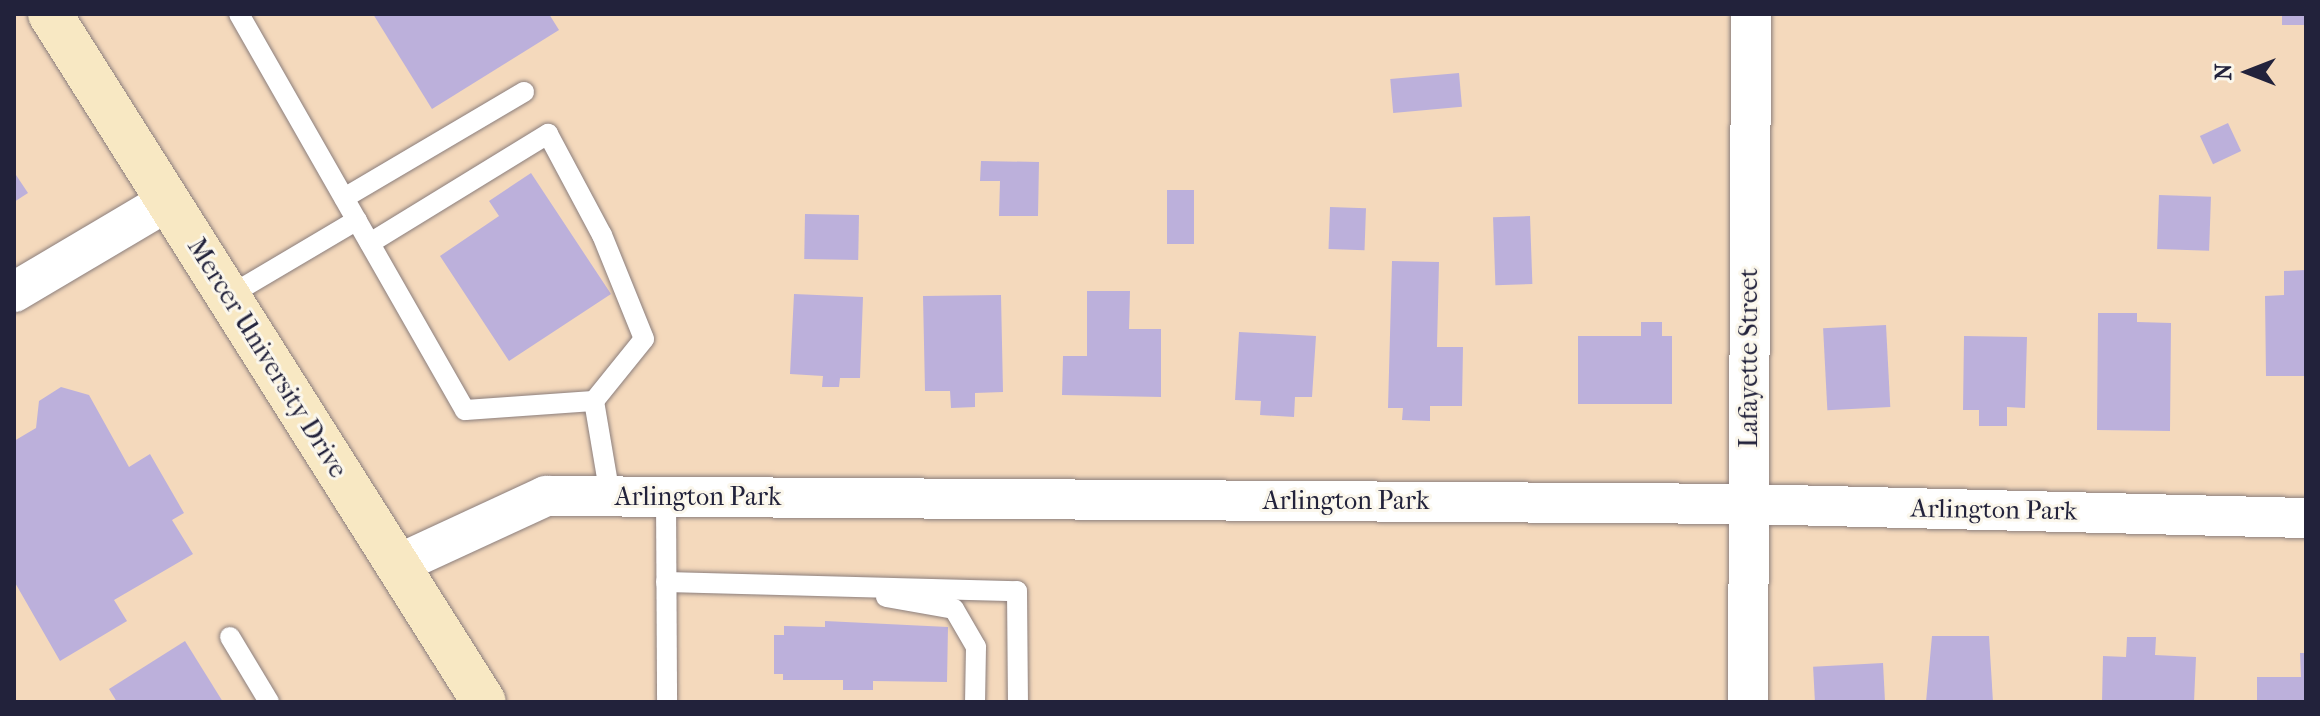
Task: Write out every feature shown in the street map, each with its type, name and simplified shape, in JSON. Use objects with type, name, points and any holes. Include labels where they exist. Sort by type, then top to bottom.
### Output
[{"type":"main road","name":"Mercer University Drive","points":[[50,14],[297,412],[401,563],[484,702]]},
{"type":"street","name":"Lafayette Street","points":[[1748,702],[1751,14]]},
{"type":"street","points":[[14,292],[168,201]]},
{"type":"street","name":"Arlington Park","points":[[401,563],[546,496],[1748,504],[2306,518]]},
{"type":"lane","points":[[239,14],[465,410],[594,401],[644,339],[602,235],[548,134],[370,243]]},
{"type":"lane","points":[[344,198],[524,92]]},
{"type":"lane","points":[[227,297],[357,220]]},
{"type":"lane","points":[[594,401],[610,496]]},
{"type":"lane","points":[[666,496],[667,702]]},
{"type":"lane","points":[[666,582],[814,583],[1017,591],[1018,702]]},
{"type":"lane","points":[[814,583],[954,609],[976,647],[975,702]]},
{"type":"lane","points":[[230,637],[269,702]]},
{"type":"building","points":[[373,14],[549,14],[559,30],[432,109]]},
{"type":"building","points":[[2282,14],[2306,14],[2306,25],[2282,25]]},
{"type":"building","points":[[1459,73],[1462,107],[1393,113],[1390,79]]},
{"type":"building","points":[[2228,123],[2241,151],[2213,164],[2200,136]]},
{"type":"building","points":[[981,161],[1039,162],[1038,216],[999,216],[1000,181],[980,181]]},
{"type":"building","points":[[14,172],[28,193],[14,202]]},
{"type":"building","points":[[531,173],[611,294],[509,361],[440,256],[499,216],[489,201]]},
{"type":"building","points":[[1167,190],[1194,190],[1194,244],[1167,244]]},
{"type":"building","points":[[2159,195],[2211,197],[2209,251],[2157,249]]},
{"type":"building","points":[[1330,207],[1366,208],[1365,250],[1329,249]]},
{"type":"building","points":[[805,214],[859,215],[858,260],[804,259]]},
{"type":"building","points":[[1530,216],[1532,284],[1495,285],[1493,217]]},
{"type":"building","points":[[1392,261],[1439,262],[1437,347],[1463,347],[1462,406],[1430,406],[1430,421],[1402,420],[1403,408],[1388,408]]},
{"type":"building","points":[[2306,270],[2306,376],[2266,376],[2265,296],[2284,295],[2284,271]]},
{"type":"building","points":[[1087,291],[1130,291],[1129,329],[1161,329],[1161,397],[1062,395],[1063,356],[1087,356]]},
{"type":"building","points":[[794,294],[863,297],[860,378],[840,378],[839,387],[822,387],[823,376],[790,374]]},
{"type":"building","points":[[1001,295],[1003,392],[975,393],[975,407],[951,408],[950,391],[925,391],[923,296]]},
{"type":"building","points":[[2098,313],[2137,313],[2137,322],[2171,323],[2170,431],[2097,430]]},
{"type":"building","points":[[1641,322],[1662,322],[1662,336],[1672,336],[1672,404],[1578,404],[1578,336],[1641,336]]},
{"type":"building","points":[[1886,325],[1890,407],[1827,410],[1823,328]]},
{"type":"building","points":[[1239,332],[1316,336],[1312,397],[1295,397],[1294,417],[1260,415],[1261,401],[1235,400]]},
{"type":"building","points":[[1964,336],[2027,337],[2025,408],[2007,407],[2007,426],[1979,426],[1979,410],[1963,410]]},
{"type":"building","points":[[61,387],[89,395],[129,467],[150,454],[184,513],[172,520],[193,554],[114,600],[127,621],[60,661],[14,581],[14,441],[36,428],[39,401]]},
{"type":"building","points":[[825,621],[948,627],[947,682],[873,681],[873,690],[843,690],[843,680],[783,680],[783,674],[774,674],[774,635],[784,635],[784,626],[825,627]]},
{"type":"building","points":[[1932,636],[1989,636],[1993,702],[1926,702]]},
{"type":"building","points":[[2127,637],[2156,637],[2155,655],[2196,657],[2194,702],[2102,702],[2103,656],[2126,657]]},
{"type":"building","points":[[185,641],[223,702],[117,702],[109,689]]},
{"type":"building","points":[[2300,653],[2306,653],[2306,702],[2257,702],[2257,677],[2301,677]]},
{"type":"building","points":[[1883,663],[1885,702],[1815,702],[1813,667]]}]
